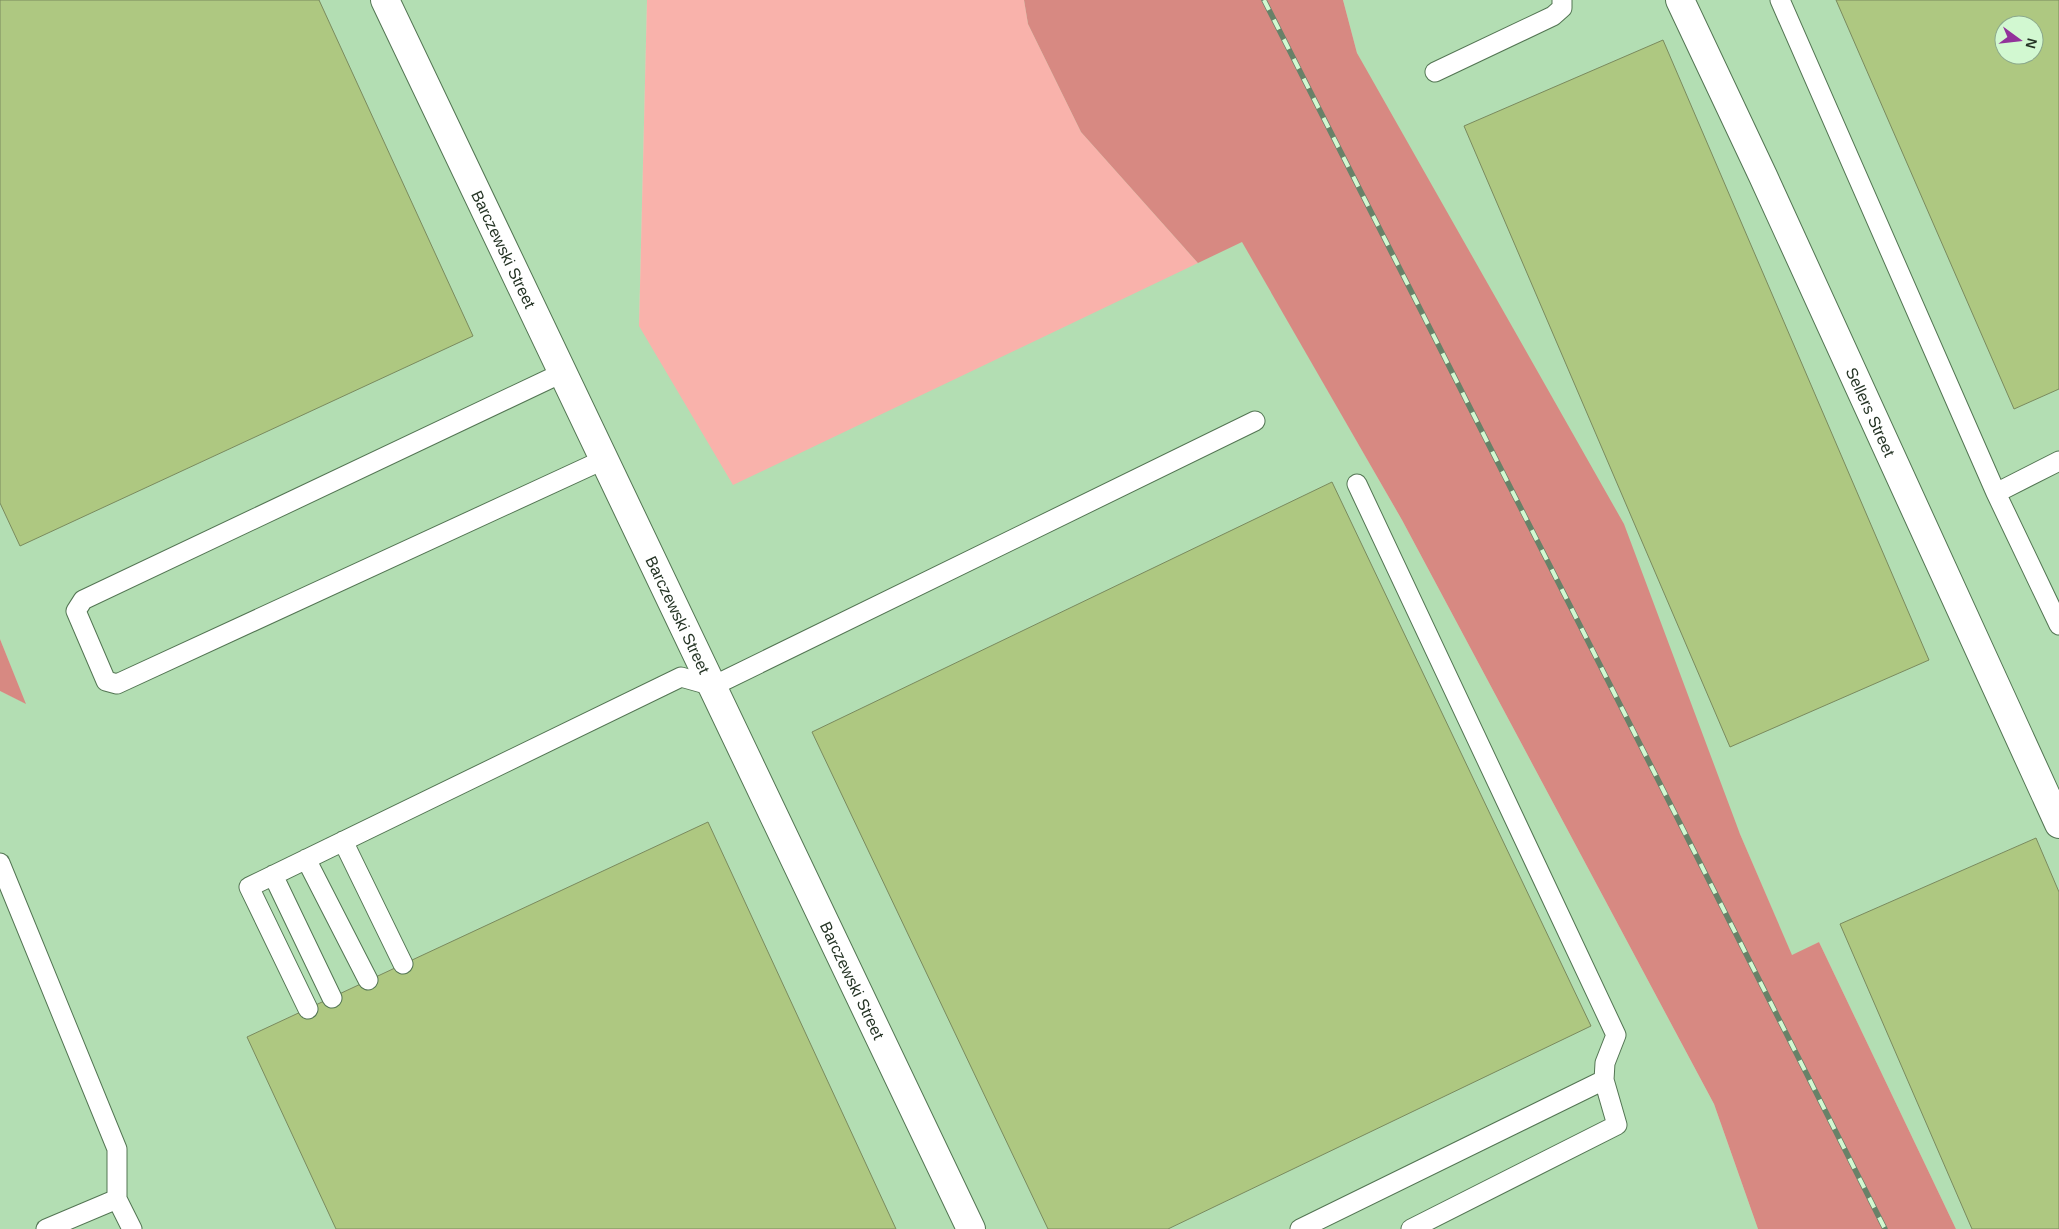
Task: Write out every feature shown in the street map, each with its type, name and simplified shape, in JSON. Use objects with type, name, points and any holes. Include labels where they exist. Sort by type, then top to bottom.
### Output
[{"type":"street","name":"Barczewski Street","points":[[385,0],[971,1229]]},
{"type":"street","name":"Sellers Street","points":[[1680,0],[1763,176],[2059,824]]},
{"type":"lane","points":[[1435,72],[1553,16],[1562,8],[1562,0]]},
{"type":"lane","points":[[1780,0],[1996,493],[2059,625]]},
{"type":"lane","points":[[564,372],[82,600],[76,611],[106,682],[117,684],[605,459]]},
{"type":"lane","points":[[308,1009],[249,887],[681,677],[713,686],[1255,421]]},
{"type":"lane","points":[[1996,493],[2059,461]]},
{"type":"lane","points":[[1357,484],[1616,1035],[1605,1063],[1604,1080],[1617,1125],[1411,1229]]},
{"type":"lane","points":[[343,841],[402,964]]},
{"type":"lane","points":[[306,859],[368,980]]},
{"type":"lane","points":[[0,863],[117,1149],[117,1199],[132,1229]]},
{"type":"lane","points":[[273,875],[332,998]]},
{"type":"lane","points":[[1300,1229],[1604,1080]]},
{"type":"lane","points":[[46,1229],[117,1199]]},
{"type":"shaded area","points":[[0,0],[647,0],[639,326],[1242,241],[1402,520],[1714,1104],[1758,1229],[0,1229],[0,691],[25,703],[0,639]]},
{"type":"shaded area","points":[[647,0],[1024,0],[1028,24],[1081,132],[1198,263],[733,485],[639,326]]},
{"type":"shaded area","points":[[1024,0],[1343,0],[1357,53],[1624,524],[1740,834],[1792,955],[1819,942],[1956,1229],[1758,1229],[1714,1104],[1402,520],[1242,242],[1198,263],[1081,132],[1028,24]]},
{"type":"shaded area","points":[[1343,0],[2059,0],[2059,1229],[1956,1229],[1819,942],[1792,956],[1740,834],[1357,53]]},
{"type":"shaded area","points":[[0,639],[26,704],[0,691]]},
{"type":"building","points":[[0,0],[319,0],[473,336],[20,546],[0,503]]},
{"type":"building","points":[[1836,0],[2059,0],[2059,389],[2014,409]]},
{"type":"building","points":[[1663,40],[1929,660],[1730,747],[1464,126]]},
{"type":"building","points":[[1332,482],[1591,1026],[1168,1229],[1048,1229],[812,732]]},
{"type":"building","points":[[708,822],[896,1229],[336,1229],[247,1037]]},
{"type":"building","points":[[2036,838],[2059,892],[2059,1229],[1972,1229],[1840,924]]},
{"type":"railway","points":[[1264,0],[1885,1229]]}]
